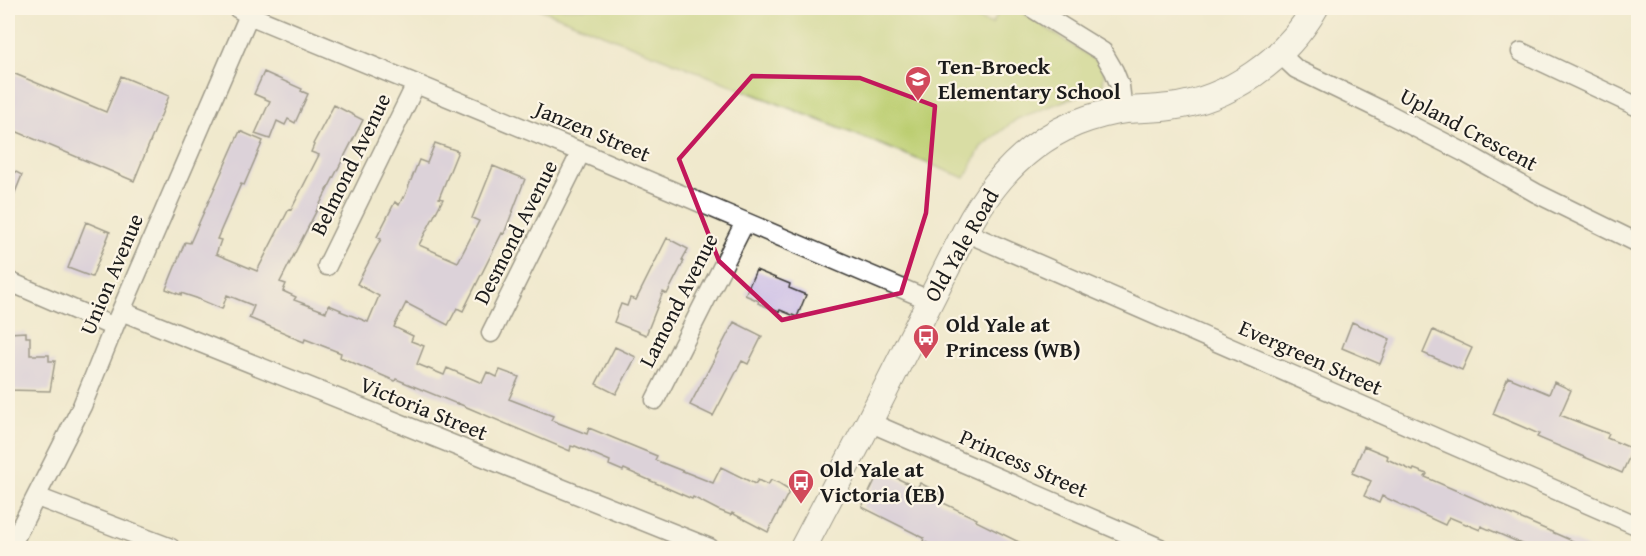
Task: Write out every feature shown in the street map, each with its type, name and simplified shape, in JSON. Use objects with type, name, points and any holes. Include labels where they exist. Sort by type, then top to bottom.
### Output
[{"type":"street","points":[[1032,8],[1103,52],[1120,86],[1123,111]]},
{"type":"street","name":"Old Yale Road","points":[[803,549],[976,211],[1000,177],[1036,144],[1076,123],[1123,111],[1171,107],[1209,97],[1233,87],[1263,68],[1280,53],[1295,38],[1315,8]]},
{"type":"street","name":"Janzen Street","points":[[243,11],[929,300]]},
{"type":"street","name":"Union Avenue","points":[[10,549],[82,406],[243,11]]},
{"type":"street","points":[[1521,52],[1638,107]]},
{"type":"street","name":"Upland Crescent","points":[[1280,53],[1296,69],[1394,116],[1536,193],[1638,243]]},
{"type":"street","name":"Belmond Avenue","points":[[327,266],[416,84]]},
{"type":"street","name":"Desmond Avenue","points":[[491,333],[582,152]]},
{"type":"street","name":"Lamond Avenue","points":[[655,400],[745,222]]},
{"type":"street","name":"Evergreen Street","points":[[965,232],[1638,526]]},
{"type":"street","name":"Victoria Street","points":[[8,282],[117,319],[710,549]]},
{"type":"street","name":"Princess Street","points":[[869,422],[1160,549]]},
{"type":"street","points":[[37,497],[171,549]]},
{"type":"highlighted area","points":[[752,76],[860,78],[935,106],[926,213],[901,293],[782,320],[719,261],[679,159]]},
{"type":"green space","name":"Ten-Broeck Elementary School","points":[[537,8],[952,8],[992,24],[1001,8],[1016,8],[1098,62],[1104,73],[1103,86],[1017,119],[981,147],[965,178]]},
{"type":"building","points":[[8,71],[106,112],[121,76],[169,96],[134,181],[8,128]]},
{"type":"building","points":[[264,72],[308,94],[295,123],[288,119],[285,125],[277,121],[270,139],[255,134],[270,101],[254,94]]},
{"type":"building","points":[[334,105],[363,120],[280,282],[286,284],[283,291],[296,297],[294,300],[326,312],[329,305],[368,322],[379,296],[357,284],[381,239],[377,237],[395,202],[399,205],[404,198],[419,160],[427,163],[435,143],[458,151],[439,198],[443,199],[419,245],[458,262],[479,221],[472,218],[493,166],[525,179],[504,234],[502,233],[463,311],[457,308],[448,325],[406,303],[394,327],[413,336],[411,341],[424,346],[417,364],[444,375],[447,368],[482,383],[487,372],[497,377],[500,370],[519,377],[509,399],[553,416],[551,420],[587,434],[589,428],[657,456],[655,460],[713,483],[721,467],[755,484],[758,480],[768,485],[771,480],[779,483],[790,490],[768,532],[732,513],[731,515],[718,510],[693,497],[692,499],[624,469],[623,471],[609,465],[610,461],[575,446],[571,446],[570,451],[457,403],[396,379],[395,381],[340,357],[341,353],[305,339],[304,342],[289,336],[249,318],[254,306],[227,295],[222,309],[166,289],[185,242],[190,243],[240,131],[263,141],[217,239],[221,240],[216,254],[257,271],[319,155],[311,152],[313,144]]},
{"type":"building","points":[[8,168],[22,175],[8,210]]},
{"type":"building","points":[[86,222],[110,232],[92,277],[68,268]]},
{"type":"building","points":[[667,238],[688,249],[667,294],[663,292],[646,335],[614,322],[621,304],[627,306],[630,298],[636,300]]},
{"type":"building","points":[[756,270],[790,284],[789,288],[806,295],[797,317],[780,310],[779,312],[745,295]]},
{"type":"building","points":[[734,322],[762,336],[748,364],[742,361],[713,416],[690,405]]},
{"type":"building","points":[[1352,322],[1390,339],[1380,364],[1342,348]]},
{"type":"building","points":[[1433,330],[1472,348],[1462,370],[1423,353]]},
{"type":"building","points":[[26,332],[26,337],[30,337],[30,355],[49,355],[49,361],[55,361],[50,391],[8,390],[8,333]]},
{"type":"building","points":[[615,347],[636,357],[616,394],[596,384]]},
{"type":"building","points":[[1508,377],[1549,394],[1554,382],[1571,390],[1560,415],[1609,434],[1607,438],[1633,449],[1622,473],[1537,437],[1539,434],[1493,414]]},
{"type":"building","points":[[1364,446],[1388,456],[1387,459],[1413,471],[1414,469],[1427,474],[1425,477],[1591,549],[1534,549],[1481,526],[1480,530],[1449,517],[1445,525],[1382,496],[1379,503],[1364,496],[1371,481],[1352,473]]},
{"type":"building","points":[[880,470],[917,488],[920,483],[940,493],[937,500],[1033,549],[939,549],[923,541],[924,538],[862,507]]},
{"type":"place","name":"Ten-Broeck Elementary School","points":[[918,102]]},
{"type":"place","name":"Old Yale at Princess (WB)","points":[[926,360]]},
{"type":"place","name":"Old Yale at Victoria (EB)","points":[[801,505]]}]
